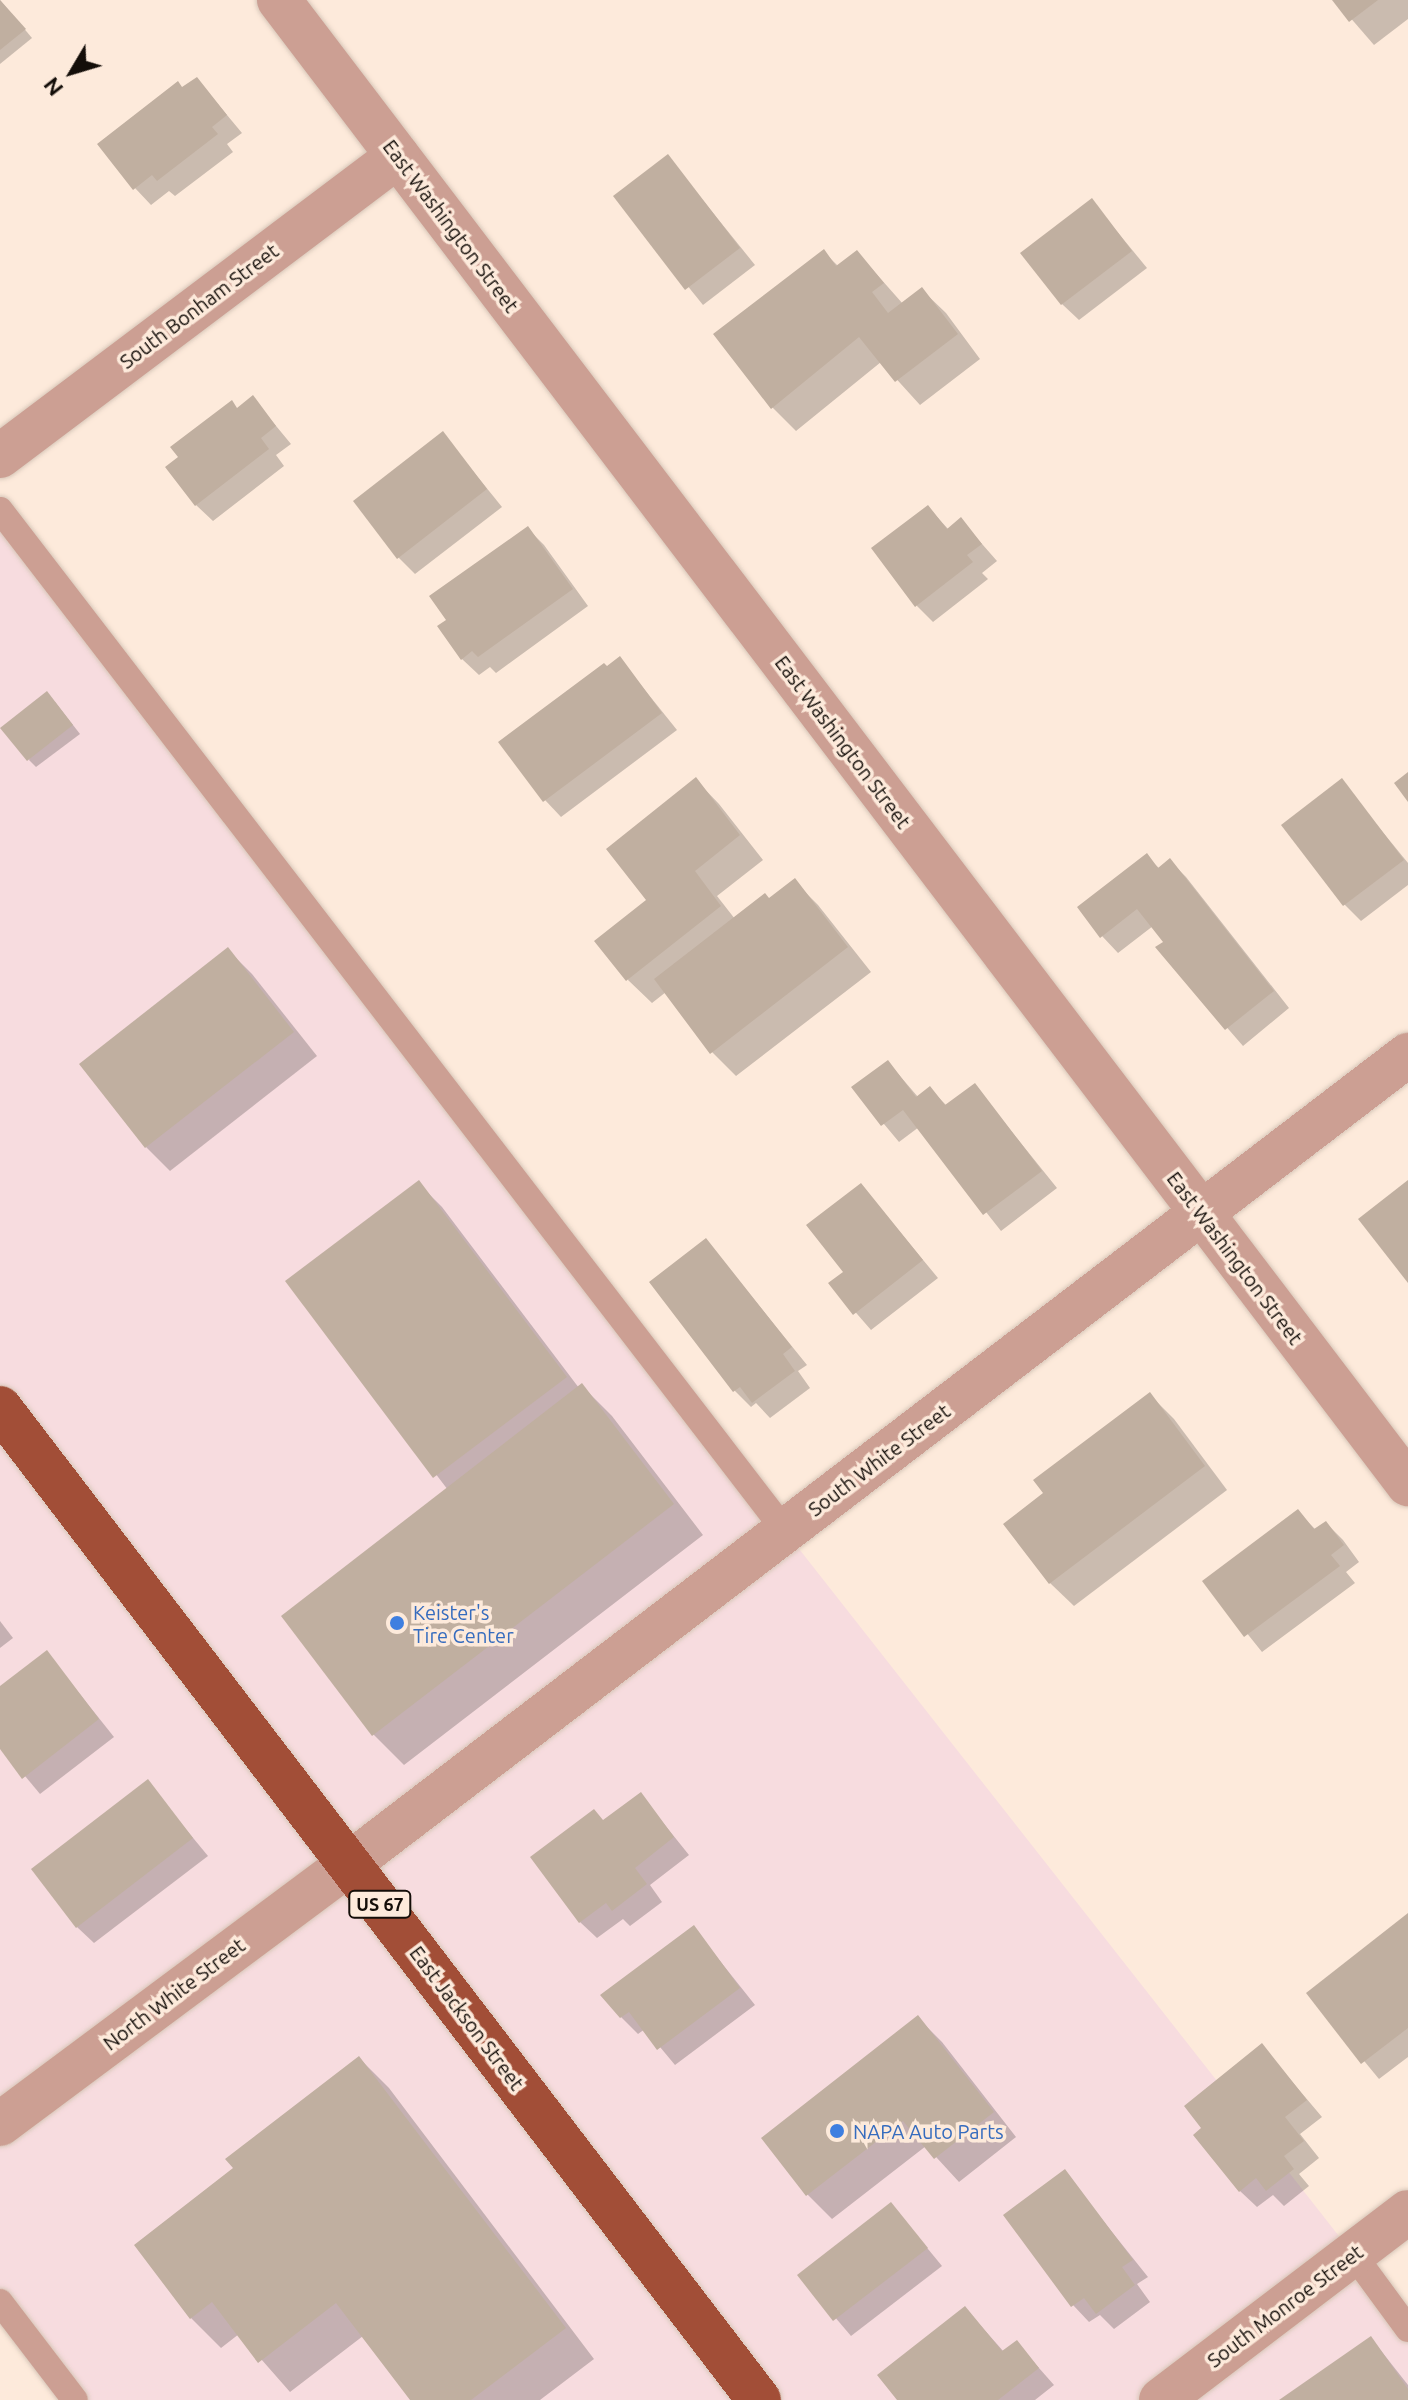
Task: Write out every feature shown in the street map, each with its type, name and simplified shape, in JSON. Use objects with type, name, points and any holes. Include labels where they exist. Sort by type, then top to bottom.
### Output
[{"type":"highway","name":"East Jackson Street","points":[[0,1408],[759,2400]]},
{"type":"street","name":"East Washington Street","points":[[279,0],[1408,1484]]},
{"type":"street","name":"South Bonham Street","points":[[0,456],[398,156]]},
{"type":"street","name":"South White Street","points":[[349,1864],[1408,1055]]},
{"type":"street","name":"North White Street","points":[[0,2124],[349,1864]]},
{"type":"street","name":"South Monroe Street","points":[[1161,2400],[1408,2212]]},
{"type":"lane","points":[[0,510],[785,1531]]},
{"type":"lane","points":[[1353,2254],[1408,2329]]},
{"type":"lane","points":[[0,2302],[75,2400]]},
{"type":"shaded area","points":[[0,510],[785,1531],[1353,2254],[1408,2329],[1408,2400],[75,2400],[0,2302]]},
{"type":"building","points":[[0,0],[26,29],[0,50]]},
{"type":"building","points":[[1332,0],[1378,0],[1349,22]]},
{"type":"building","points":[[197,77],[227,115],[212,127],[218,134],[157,181],[152,175],[133,190],[97,144],[178,81],[182,87]]},
{"type":"building","points":[[668,154],[740,248],[685,290],[613,196]]},
{"type":"building","points":[[1092,198],[1132,251],[1061,305],[1020,253]]},
{"type":"building","points":[[824,249],[836,266],[857,250],[884,283],[872,292],[888,313],[922,287],[958,334],[895,382],[859,337],[771,409],[713,334]]},
{"type":"building","points":[[253,395],[276,426],[261,438],[269,449],[195,506],[165,467],[178,457],[170,447],[232,400],[237,408]]},
{"type":"building","points":[[443,431],[487,489],[397,559],[353,501]]},
{"type":"building","points":[[928,505],[947,529],[961,517],[982,544],[967,555],[973,562],[915,607],[871,548]]},
{"type":"building","points":[[528,526],[573,589],[478,657],[472,651],[461,660],[437,626],[446,620],[429,596]]},
{"type":"building","points":[[620,656],[662,713],[543,802],[498,742],[604,663],[607,666]]},
{"type":"building","points":[[47,691],[73,725],[27,761],[0,728]]},
{"type":"building","points":[[1408,772],[1408,802],[1394,783]]},
{"type":"building","points":[[696,777],[740,835],[695,871],[721,906],[626,981],[594,941],[646,900],[606,849]]},
{"type":"building","points":[[1342,778],[1404,860],[1343,906],[1281,825]]},
{"type":"building","points":[[1147,853],[1158,868],[1170,858],[1274,991],[1225,1030],[1155,947],[1163,942],[1137,909],[1100,938],[1077,907]]},
{"type":"building","points":[[795,878],[848,947],[710,1054],[654,979],[765,893],[769,898]]},
{"type":"building","points":[[228,947],[294,1032],[145,1148],[79,1064]]},
{"type":"building","points":[[888,1060],[916,1097],[930,1086],[945,1105],[975,1083],[1042,1171],[983,1215],[903,1110],[881,1126],[851,1087]]},
{"type":"building","points":[[419,1180],[567,1377],[433,1478],[285,1281]]},
{"type":"building","points":[[1408,1180],[1408,1283],[1358,1219]]},
{"type":"building","points":[[861,1183],[923,1260],[853,1315],[828,1283],[843,1272],[806,1225]]},
{"type":"building","points":[[706,1238],[792,1347],[783,1354],[795,1371],[752,1403],[740,1387],[733,1392],[649,1282]]},
{"type":"building","points":[[582,1383],[674,1504],[372,1736],[281,1616]]},
{"type":"building","points":[[1150,1392],[1205,1466],[1049,1584],[1003,1524],[1043,1493],[1033,1480]]},
{"type":"building","points":[[1298,1509],[1314,1529],[1326,1521],[1344,1545],[1331,1555],[1340,1566],[1244,1637],[1202,1581]]},
{"type":"building","points":[[47,1650],[99,1719],[22,1779],[0,1749],[0,1686]]},
{"type":"building","points":[[148,1779],[193,1838],[76,1928],[31,1869]]},
{"type":"building","points":[[641,1792],[674,1837],[635,1868],[647,1884],[612,1911],[606,1903],[579,1923],[530,1857],[594,1809],[603,1820]]},
{"type":"building","points":[[1408,1913],[1408,2028],[1361,2064],[1306,1993]]},
{"type":"building","points":[[694,1925],[740,1988],[657,2050],[629,2012],[620,2018],[600,1995]]},
{"type":"building","points":[[918,2015],[994,2112],[934,2159],[903,2121],[806,2196],[761,2138]]},
{"type":"building","points":[[1262,2043],[1307,2100],[1285,2117],[1304,2141],[1284,2156],[1294,2169],[1266,2191],[1256,2178],[1239,2192],[1193,2135],[1201,2128],[1184,2106]]},
{"type":"building","points":[[359,2056],[566,2328],[471,2400],[410,2400],[336,2303],[258,2363],[212,2302],[190,2319],[134,2245],[233,2168],[225,2159]]},
{"type":"building","points":[[1065,2169],[1133,2260],[1122,2267],[1135,2285],[1096,2314],[1084,2298],[1071,2307],[1003,2215]]},
{"type":"building","points":[[891,2202],[928,2248],[833,2321],[797,2275]]},
{"type":"building","points":[[965,2306],[1002,2351],[1017,2340],[1039,2368],[998,2400],[897,2400],[877,2375]]},
{"type":"building","points":[[1371,2336],[1408,2389],[1408,2400],[1279,2400]]},
{"type":"place","name":"Keister's Tire Center","points":[[397,1623]]},
{"type":"place","name":"NAPA Auto Parts","points":[[837,2131]]}]
